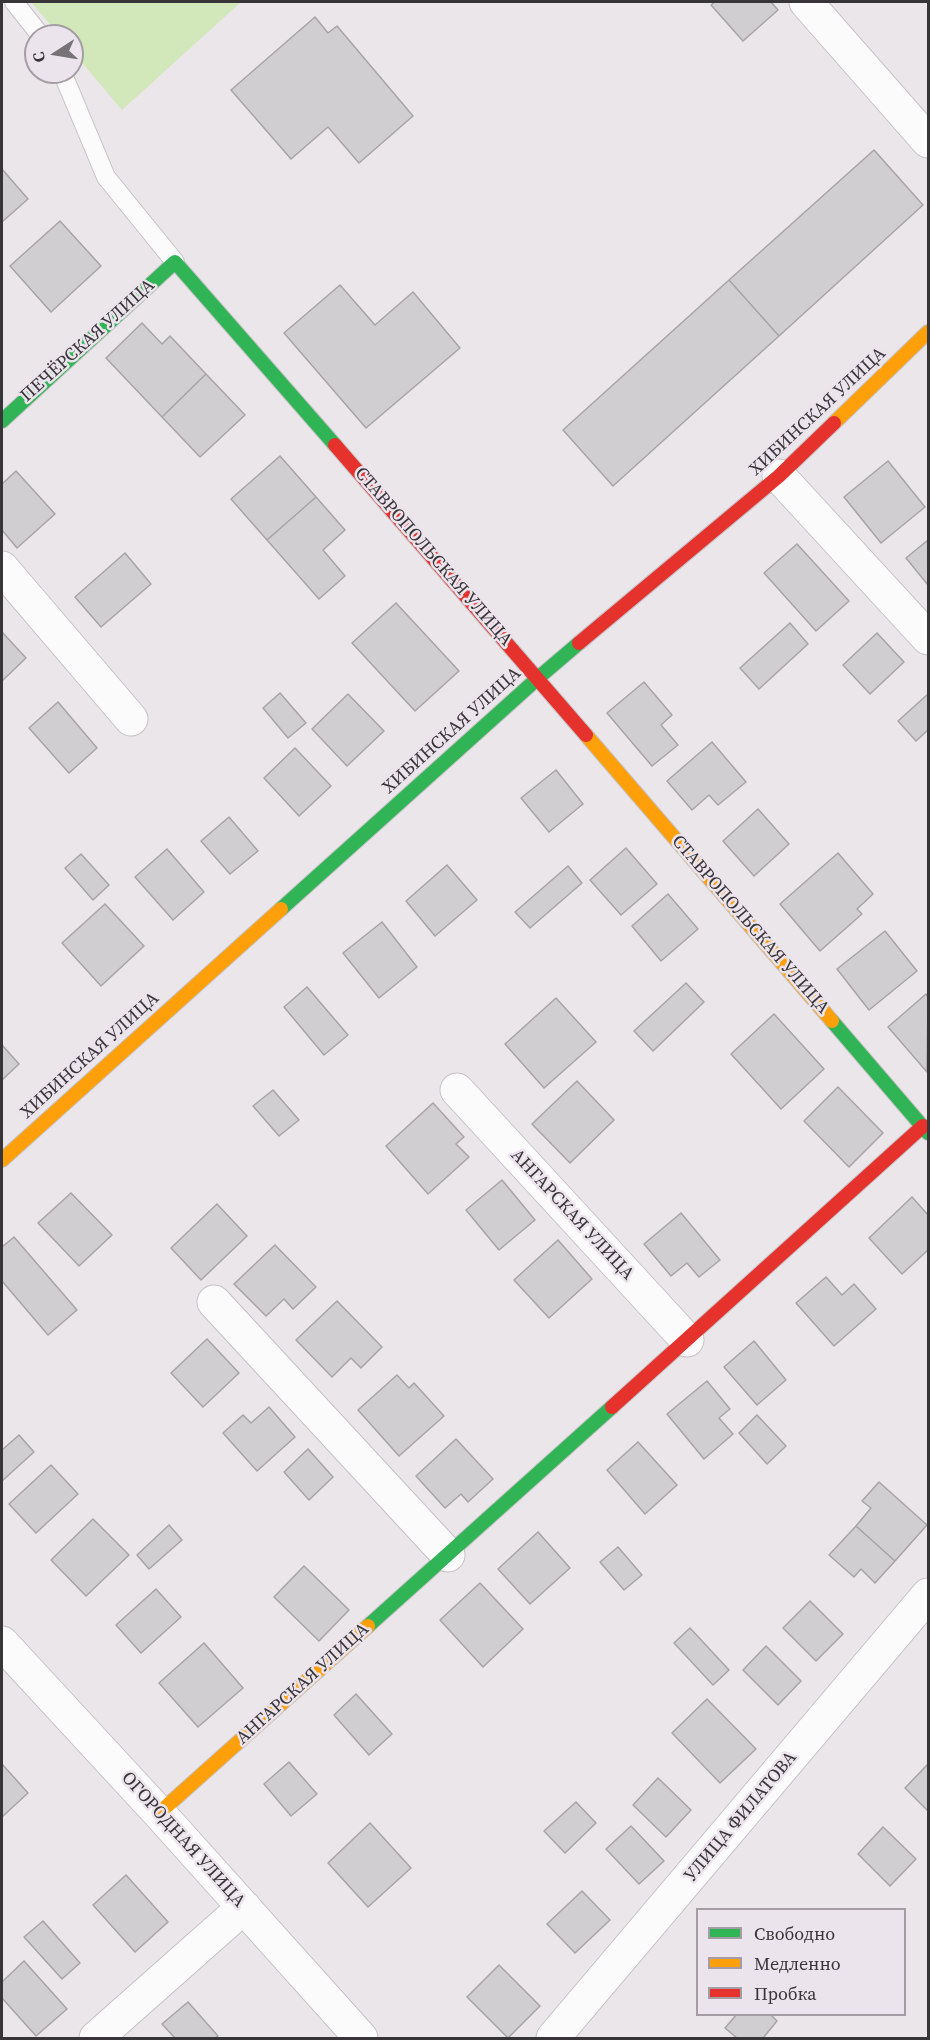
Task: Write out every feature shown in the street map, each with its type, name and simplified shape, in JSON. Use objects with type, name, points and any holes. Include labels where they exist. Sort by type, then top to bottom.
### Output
[{"type":"street","points":[[806,2],[928,141]]},
{"type":"street","name":"ПЕЧЁРСКАЯ УЛИЦА","points":[[2,421],[175,262]]},
{"type":"street","name":"СТАВРОПОЛЬСКАЯ УЛИЦА","points":[[175,262],[538,678],[926,1129]]},
{"type":"street","name":"ХИБИНСКАЯ УЛИЦА","points":[[2,1160],[538,678],[779,476],[928,332]]},
{"type":"street","points":[[779,476],[928,638]]},
{"type":"street","points":[[2,568],[131,719]]},
{"type":"street","name":"АНГАРСКАЯ УЛИЦА","points":[[457,1090],[687,1340]]},
{"type":"street","name":"АНГАРСКАЯ УЛИЦА","points":[[159,1813],[926,1129]]},
{"type":"street","points":[[213,1302],[448,1555]]},
{"type":"street","name":"УЛИЦА ФИЛАТОВА","points":[[553,2038],[928,1595]]},
{"type":"street","name":"ОГОРОДНАЯ УЛИЦА","points":[[6,1657],[159,1813],[361,2038]]},
{"type":"street","points":[[96,2038],[244,1906]]},
{"type":"lane","points":[[14,2],[31,24]]},
{"type":"lane","name":"СТАВРОПОЛЬСКАЯ УЛИЦА","points":[[67,84],[106,177],[175,262]]},
{"type":"green space","points":[[31,2],[241,2],[122,110],[84,65],[84,24],[50,24]]},
{"type":"building","points":[[715,2],[771,2],[778,10],[743,41],[711,5]]},
{"type":"building","points":[[315,17],[328,33],[337,26],[413,116],[359,163],[328,127],[291,159],[231,90]]},
{"type":"building","points":[[874,150],[923,205],[779,336],[729,280]]},
{"type":"building","points":[[2,169],[28,199],[2,222]]},
{"type":"building","points":[[60,221],[101,266],[51,312],[10,266]]},
{"type":"building","points":[[729,280],[779,336],[613,486],[563,430]]},
{"type":"building","points":[[340,285],[375,325],[413,292],[460,348],[366,428],[284,333]]},
{"type":"building","points":[[142,323],[162,344],[170,336],[206,374],[162,417],[106,358]]},
{"type":"building","points":[[206,374],[245,415],[200,457],[162,417]]},
{"type":"building","points":[[280,456],[316,497],[267,540],[231,499]]},
{"type":"building","points":[[888,461],[925,507],[881,543],[844,497]]},
{"type":"building","points":[[16,471],[55,514],[17,548],[2,530],[2,484]]},
{"type":"building","points":[[316,497],[345,530],[323,550],[345,576],[319,599],[267,540]]},
{"type":"building","points":[[928,540],[928,585],[906,558]]},
{"type":"building","points":[[797,544],[849,601],[816,631],[764,573]]},
{"type":"building","points":[[125,553],[151,584],[101,627],[75,597]]},
{"type":"building","points":[[396,603],[459,671],[415,711],[352,643]]},
{"type":"building","points":[[790,623],[808,644],[759,689],[740,668]]},
{"type":"building","points":[[2,632],[26,658],[2,681]]},
{"type":"building","points":[[877,633],[904,662],[870,694],[843,665]]},
{"type":"building","points":[[644,682],[672,715],[661,725],[678,745],[652,766],[607,713]]},
{"type":"building","points":[[280,693],[306,723],[288,738],[263,708]]},
{"type":"building","points":[[348,694],[384,731],[347,766],[312,729]]},
{"type":"building","points":[[928,694],[928,730],[916,741],[898,721]]},
{"type":"building","points":[[58,702],[97,748],[69,773],[29,728]]},
{"type":"building","points":[[712,742],[746,782],[718,805],[709,795],[692,810],[667,781]]},
{"type":"building","points":[[295,748],[331,786],[299,816],[264,778]]},
{"type":"building","points":[[556,770],[583,804],[549,832],[521,798]]},
{"type":"building","points":[[758,809],[789,844],[754,876],[723,841]]},
{"type":"building","points":[[229,817],[258,851],[230,874],[201,841]]},
{"type":"building","points":[[626,848],[657,884],[621,915],[590,880]]},
{"type":"building","points":[[167,849],[204,892],[173,920],[135,877]]},
{"type":"building","points":[[838,853],[873,894],[857,909],[862,914],[820,951],[780,904]]},
{"type":"building","points":[[81,854],[109,885],[93,900],[65,868]]},
{"type":"building","points":[[447,865],[477,900],[435,936],[406,901]]},
{"type":"building","points":[[568,866],[582,883],[530,928],[515,912]]},
{"type":"building","points":[[668,894],[698,929],[661,961],[632,926]]},
{"type":"building","points":[[105,904],[144,946],[101,986],[62,943]]},
{"type":"building","points":[[382,922],[417,967],[379,998],[343,953]]},
{"type":"building","points":[[885,931],[917,971],[869,1010],[837,969]]},
{"type":"building","points":[[686,983],[704,1002],[653,1051],[634,1031]]},
{"type":"building","points":[[307,987],[348,1035],[324,1055],[284,1007]]},
{"type":"building","points":[[926,994],[928,997],[927,1072],[888,1027]]},
{"type":"building","points":[[556,998],[596,1042],[544,1088],[505,1044]]},
{"type":"building","points":[[774,1014],[824,1069],[781,1109],[731,1054]]},
{"type":"building","points":[[2,1045],[19,1064],[2,1080]]},
{"type":"building","points":[[577,1081],[614,1120],[570,1163],[532,1124]]},
{"type":"building","points":[[838,1087],[883,1133],[849,1167],[804,1121]]},
{"type":"building","points":[[273,1090],[299,1120],[279,1136],[253,1106]]},
{"type":"building","points":[[433,1103],[464,1137],[456,1144],[469,1157],[428,1194],[386,1146]]},
{"type":"building","points":[[502,1180],[535,1220],[499,1250],[466,1210]]},
{"type":"building","points":[[71,1193],[112,1235],[79,1266],[38,1223]]},
{"type":"building","points":[[912,1197],[928,1215],[928,1250],[902,1274],[869,1238]]},
{"type":"building","points":[[217,1204],[247,1236],[201,1280],[171,1248]]},
{"type":"building","points":[[681,1213],[720,1260],[699,1277],[687,1263],[671,1276],[644,1244]]},
{"type":"building","points":[[14,1237],[77,1310],[48,1335],[2,1281],[2,1247]]},
{"type":"building","points":[[558,1240],[592,1279],[549,1318],[514,1280]]},
{"type":"building","points":[[275,1245],[316,1287],[293,1309],[284,1299],[266,1316],[234,1284]]},
{"type":"building","points":[[826,1277],[842,1295],[854,1284],[876,1309],[834,1346],[796,1303]]},
{"type":"building","points":[[337,1301],[382,1347],[361,1368],[351,1358],[332,1377],[296,1340]]},
{"type":"building","points":[[207,1339],[239,1373],[203,1407],[171,1373]]},
{"type":"building","points":[[754,1341],[786,1380],[757,1405],[724,1367]]},
{"type":"building","points":[[397,1375],[409,1388],[414,1383],[444,1416],[399,1456],[358,1410]]},
{"type":"building","points":[[707,1381],[730,1409],[719,1418],[733,1434],[704,1459],[667,1414]]},
{"type":"building","points":[[269,1407],[295,1437],[257,1471],[223,1433],[243,1415],[251,1423]]},
{"type":"building","points":[[757,1415],[786,1446],[767,1464],[739,1433]]},
{"type":"building","points":[[19,1435],[34,1452],[2,1481],[2,1450]]},
{"type":"building","points":[[456,1439],[493,1479],[468,1502],[461,1494],[445,1508],[416,1476]]},
{"type":"building","points":[[638,1442],[677,1485],[645,1514],[607,1470]]},
{"type":"building","points":[[308,1449],[333,1477],[309,1500],[284,1472]]},
{"type":"building","points":[[51,1465],[78,1494],[36,1533],[9,1504]]},
{"type":"building","points":[[879,1482],[927,1525],[895,1561],[856,1526],[871,1508],[862,1501]]},
{"type":"building","points":[[93,1519],[129,1555],[86,1596],[51,1560]]},
{"type":"building","points":[[169,1525],[182,1540],[149,1569],[137,1555]]},
{"type":"building","points":[[856,1526],[895,1561],[875,1583],[861,1569],[854,1577],[829,1555]]},
{"type":"building","points":[[538,1532],[570,1568],[530,1604],[498,1569]]},
{"type":"building","points":[[618,1547],[642,1575],[624,1590],[600,1562]]},
{"type":"building","points":[[304,1566],[349,1610],[319,1641],[274,1597]]},
{"type":"building","points":[[480,1583],[523,1629],[483,1667],[440,1620]]},
{"type":"building","points":[[156,1589],[181,1617],[141,1653],[116,1625]]},
{"type":"building","points":[[810,1601],[843,1634],[816,1661],[783,1628]]},
{"type":"building","points":[[690,1628],[729,1670],[713,1685],[674,1643]]},
{"type":"building","points":[[204,1643],[243,1688],[198,1727],[159,1683]]},
{"type":"building","points":[[766,1646],[801,1681],[778,1705],[743,1670]]},
{"type":"building","points":[[356,1694],[392,1734],[369,1755],[334,1715]]},
{"type":"building","points":[[707,1699],[756,1749],[720,1783],[672,1733]]},
{"type":"building","points":[[289,1762],[317,1794],[291,1816],[264,1784]]},
{"type":"building","points":[[2,1764],[28,1793],[2,1817]]},
{"type":"building","points":[[928,1766],[928,1811],[905,1788]]},
{"type":"building","points":[[658,1778],[691,1810],[666,1837],[633,1805]]},
{"type":"building","points":[[576,1802],[596,1823],[565,1853],[544,1831]]},
{"type":"building","points":[[370,1823],[411,1868],[368,1907],[328,1863]]},
{"type":"building","points":[[631,1826],[664,1861],[639,1884],[606,1849]]},
{"type":"building","points":[[883,1827],[916,1859],[890,1886],[858,1854]]},
{"type":"building","points":[[126,1875],[168,1922],[135,1952],[93,1905]]},
{"type":"building","points":[[582,1891],[610,1920],[575,1953],[547,1924]]},
{"type":"building","points":[[43,1921],[80,1963],[62,1979],[24,1937]]},
{"type":"building","points":[[24,1961],[67,2009],[36,2036],[2,1998],[2,1982]]},
{"type":"building","points":[[499,1965],[540,2006],[508,2038],[467,1997]]},
{"type":"building","points":[[188,2002],[218,2036],[215,2038],[175,2038],[162,2024]]},
{"type":"building","points":[[735,2016],[772,2016],[777,2021],[763,2038],[737,2038],[725,2028]]},
{"type":"traffic: fast","points":[[2,421],[175,262],[335,445]]},
{"type":"traffic: fast","points":[[281,909],[579,643]]},
{"type":"traffic: fast","points":[[832,1021],[928,1133]]},
{"type":"traffic: fast","points":[[368,1626],[612,1407]]},
{"type":"traffic: slow","points":[[834,423],[928,332]]},
{"type":"traffic: slow","points":[[586,735],[832,1021]]},
{"type":"traffic: slow","points":[[2,1160],[281,909]]},
{"type":"traffic: slow","points":[[159,1813],[368,1626]]},
{"type":"traffic: jam","points":[[579,643],[779,476],[834,423]]},
{"type":"traffic: jam","points":[[335,445],[586,735]]},
{"type":"traffic: jam","points":[[612,1407],[923,1126]]}]
